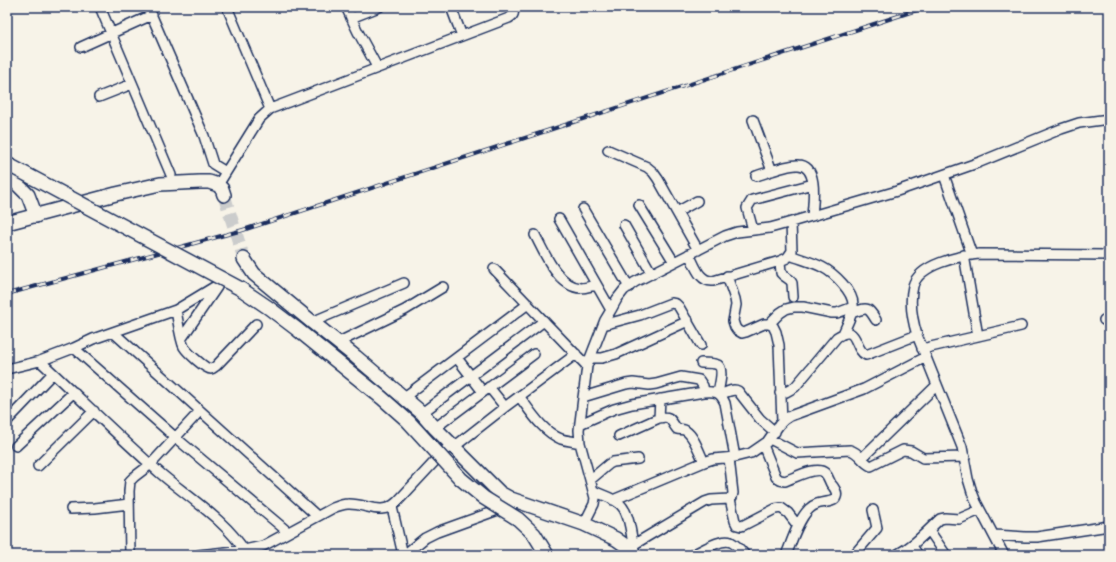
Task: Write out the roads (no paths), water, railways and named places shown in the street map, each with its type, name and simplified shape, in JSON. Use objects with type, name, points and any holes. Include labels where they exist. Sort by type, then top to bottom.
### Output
[{"type":"main road","points":[[7,164],[241,289],[269,308],[382,398],[408,421],[461,479],[484,498],[518,519],[534,534],[547,555]]},
{"type":"main road","points":[[7,175],[28,195],[36,216]]},
{"type":"main road","points":[[7,224],[116,194],[160,184],[209,182],[221,190]]},
{"type":"main road","points":[[244,259],[254,274],[422,413],[452,446],[500,493],[520,502],[584,524],[616,539],[634,550]]},
{"type":"street","points":[[100,7],[171,175]]},
{"type":"street","points":[[228,7],[270,109]]},
{"type":"street","points":[[346,7],[378,67]]},
{"type":"street","points":[[351,18],[379,7]]},
{"type":"street","points":[[451,7],[462,36]]},
{"type":"street","points":[[221,190],[226,172],[259,119],[270,109],[509,18],[513,16],[513,7]]},
{"type":"street","points":[[81,47],[111,33],[150,11],[204,136],[213,164],[226,172]]},
{"type":"street","points":[[99,97],[132,84]]},
{"type":"street","points":[[753,120],[772,171]]},
{"type":"street","points":[[584,524],[594,504],[595,498],[580,443],[580,424],[583,397],[589,362],[603,325],[617,299],[624,290],[635,282],[725,236],[737,232],[770,228],[897,191],[980,162],[1061,129],[1079,124],[1109,120]]},
{"type":"street","points":[[608,150],[647,167],[653,172],[676,212],[694,252],[700,275],[708,281],[713,281],[787,258],[792,251],[791,222]]},
{"type":"street","points":[[756,176],[796,165],[804,166],[810,173],[814,184],[812,216]]},
{"type":"street","points":[[944,175],[968,255],[978,336]]},
{"type":"street","points":[[753,230],[747,208],[748,204],[752,200],[814,184]]},
{"type":"street","points":[[676,212],[697,201]]},
{"type":"street","points":[[639,205],[674,262]]},
{"type":"street","points":[[583,210],[629,287]]},
{"type":"street","points":[[559,219],[611,310]]},
{"type":"street","points":[[624,225],[652,274]]},
{"type":"street","points":[[535,234],[552,266],[566,283],[580,288],[587,288],[596,284]]},
{"type":"street","points":[[790,255],[823,267],[832,273],[846,288],[853,302],[852,310],[843,334]]},
{"type":"street","points":[[1004,555],[972,492],[962,446],[917,335],[912,318],[913,285],[923,271],[953,258],[968,255],[1109,255]]},
{"type":"street","points":[[780,261],[781,273],[792,283],[793,297]]},
{"type":"street","points":[[494,268],[576,354],[589,362],[616,354],[688,321]]},
{"type":"street","points":[[727,276],[736,305],[733,321],[734,327],[742,333],[764,324],[769,324],[773,326],[778,339],[782,422]]},
{"type":"street","points":[[312,322],[404,283]]},
{"type":"street","points":[[9,371],[176,310],[219,284],[182,338]]},
{"type":"street","points":[[337,343],[405,310],[443,287]]},
{"type":"street","points":[[603,325],[640,315],[671,303],[676,304],[679,307],[701,344]]},
{"type":"street","points":[[403,398],[528,304]]},
{"type":"street","points":[[769,324],[780,312],[786,309],[803,307],[832,313],[868,309],[876,320]]},
{"type":"street","points":[[176,310],[183,346],[187,352],[206,368],[210,369],[213,369],[256,324]]},
{"type":"street","points":[[422,413],[544,321]]},
{"type":"street","points":[[613,500],[704,462],[732,458],[751,453],[770,439],[782,422],[790,416],[864,389],[924,353],[978,336],[1021,326]]},
{"type":"street","points":[[113,332],[317,516]]},
{"type":"street","points":[[780,393],[786,392],[795,387],[837,337],[843,334],[849,333],[852,335],[856,339],[860,350],[866,355],[917,335]]},
{"type":"street","points":[[74,348],[176,438],[288,532]]},
{"type":"street","points":[[435,428],[534,354]]},
{"type":"street","points":[[199,555],[246,552],[263,546],[317,516],[342,505],[350,504],[381,510],[392,507],[452,446],[576,354]]},
{"type":"street","points":[[457,358],[471,376],[505,407]]},
{"type":"street","points":[[40,360],[151,464],[219,521],[235,537],[246,552]]},
{"type":"street","points":[[702,363],[717,364],[720,366],[719,394]]},
{"type":"street","points":[[7,421],[53,373]]},
{"type":"street","points":[[583,397],[633,382],[649,385],[681,377],[699,380],[703,386],[704,392]]},
{"type":"street","points":[[862,458],[937,385]]},
{"type":"street","points":[[719,394],[736,389],[760,419],[770,439],[776,477],[785,481],[813,470],[822,471],[825,473],[836,492],[837,496],[833,501],[817,504],[810,508],[805,514],[798,526],[786,555]]},
{"type":"street","points":[[580,424],[623,406],[704,392],[712,391],[719,394],[725,403],[732,458],[733,493],[730,499],[735,522],[737,525],[741,526],[775,509],[781,508],[788,513],[798,526]]},
{"type":"street","points":[[16,446],[74,392]]},
{"type":"street","points":[[519,396],[540,424],[550,432],[562,439],[580,443]]},
{"type":"street","points":[[659,418],[660,399]]},
{"type":"street","points":[[38,466],[94,411]]},
{"type":"street","points":[[130,555],[128,491],[130,480],[151,464],[200,411]]},
{"type":"street","points":[[619,436],[659,418],[669,417],[677,429],[688,432],[692,437],[704,462]]},
{"type":"street","points":[[770,439],[797,453],[850,450],[857,453],[868,465],[871,466],[903,450],[911,451],[923,458],[965,457]]},
{"type":"street","points":[[590,480],[613,462],[638,459]]},
{"type":"street","points":[[594,491],[618,502],[623,507],[627,516],[634,550],[705,502],[711,500],[730,499]]},
{"type":"street","points":[[392,507],[404,555],[425,538],[437,532],[520,502]]},
{"type":"street","points":[[71,510],[129,504]]},
{"type":"street","points":[[854,555],[877,528],[873,510]]},
{"type":"street","points":[[896,555],[912,546],[940,519],[959,519],[980,510]]},
{"type":"street","points":[[994,535],[1037,537],[1109,526]]},
{"type":"street","points":[[929,530],[946,555]]},
{"type":"street","points":[[692,555],[718,543],[727,541],[732,542],[745,555]]},
{"type":"street","points":[[912,546],[918,555]]},
{"type":"tunnel","points":[[224,195],[244,259]]},
{"type":"railway","points":[[7,294],[243,230],[926,7]]}]
